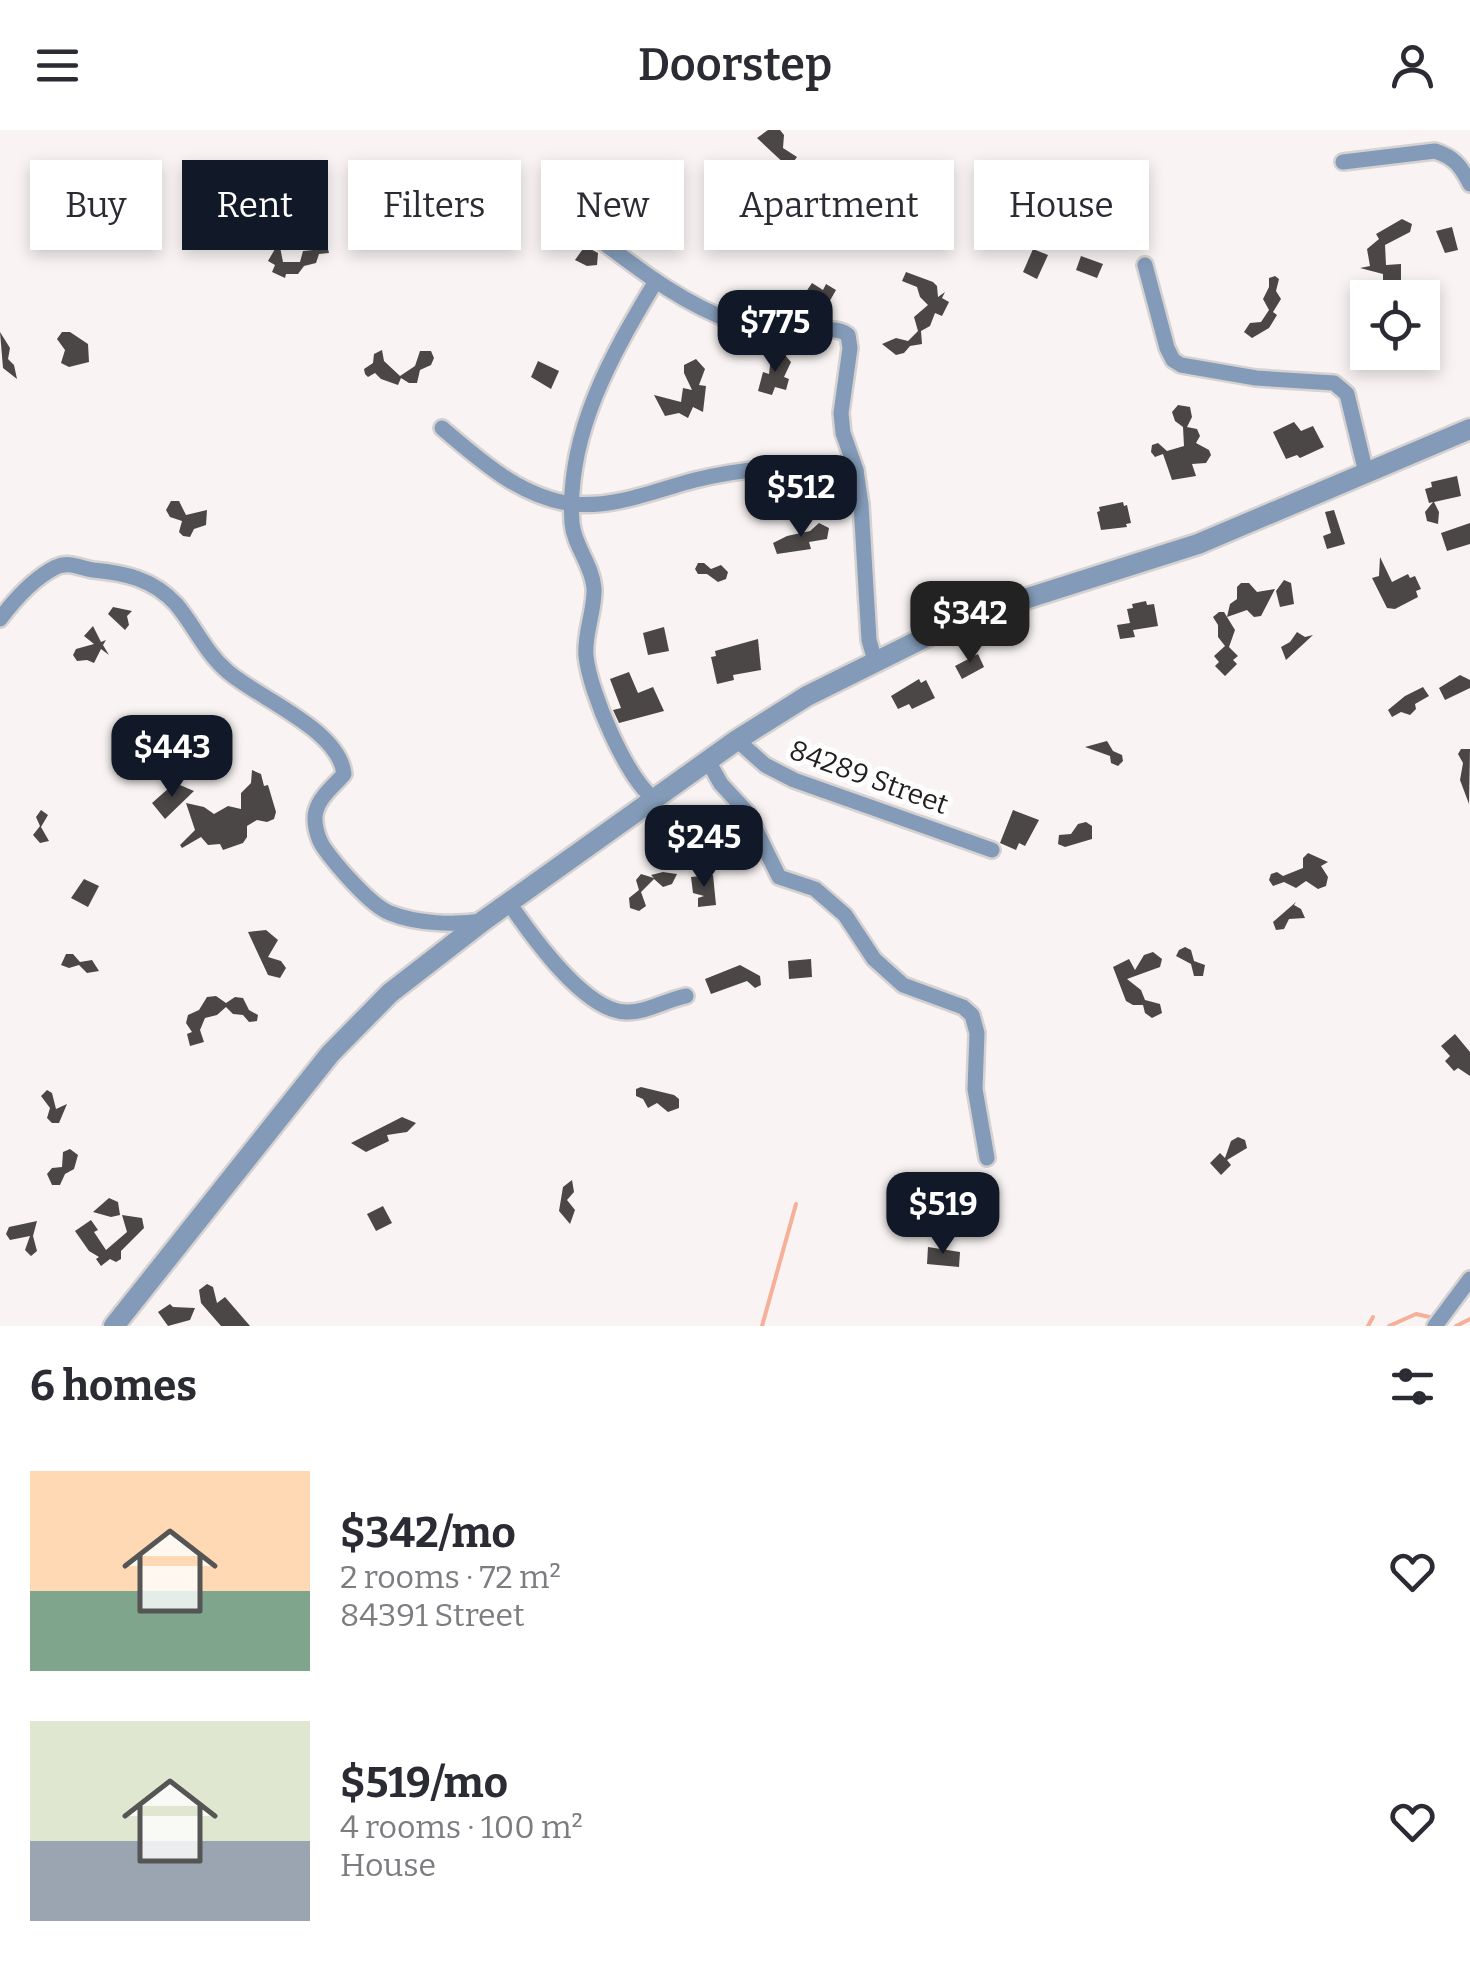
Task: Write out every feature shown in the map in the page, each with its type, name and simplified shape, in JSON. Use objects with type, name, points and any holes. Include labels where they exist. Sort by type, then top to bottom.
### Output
[{"type":"street","points":[[1343,162],[1435,151],[1460,164],[1470,184]]},
{"type":"street","points":[[615,250],[656,281],[710,312],[790,336],[830,328],[848,335],[842,433],[856,470],[868,640],[874,660]]},
{"type":"street","points":[[1144,265],[1173,360],[1181,365],[1256,378],[1341,386],[1347,394],[1366,473]]},
{"type":"street","points":[[654,799],[623,760],[591,675],[586,642],[594,590],[573,530],[572,504],[592,401],[617,346],[656,281]]},
{"type":"street","points":[[442,428],[504,478],[572,504],[604,504],[754,468],[822,466],[856,470]]},
{"type":"street","points":[[114,1326],[330,1054],[390,993],[737,740],[807,696],[962,619],[1198,544],[1470,429]]},
{"type":"street","points":[[0,618],[17,596],[58,566],[74,564],[91,570],[113,570],[158,588],[176,605],[226,670],[307,725],[343,761],[344,774],[314,815],[317,834],[374,903],[390,913],[441,923],[483,922]]},
{"type":"street","name":"84289 Street","points":[[737,740],[765,766],[794,780],[992,850]]},
{"type":"street","points":[[708,761],[721,784],[747,812],[779,877],[815,889],[837,908],[861,935],[874,959],[904,985],[962,1007],[972,1015],[977,1033],[975,1089],[987,1158]]},
{"type":"street","points":[[508,904],[568,978],[614,1011],[638,1012],[686,996]]},
{"type":"street","points":[[1435,1326],[1470,1279]]},
{"type":"building","points":[[768,130],[780,130],[784,135],[783,148],[797,157],[780,160],[757,138]]},
{"type":"building","points":[[1402,219],[1412,224],[1410,232],[1385,245],[1386,265],[1401,264],[1401,280],[1383,280],[1383,274],[1360,268],[1370,266],[1367,249],[1379,239],[1376,234]]},
{"type":"building","points":[[1452,227],[1458,250],[1445,253],[1436,231]]},
{"type":"building","points":[[328,249],[329,253],[319,254],[316,263],[304,266],[298,274],[286,274],[285,278],[272,272],[275,265],[268,261],[274,250],[281,250],[283,262],[300,262],[303,251]]},
{"type":"building","points":[[582,250],[598,253],[597,265],[587,266],[575,260]]},
{"type":"building","points":[[1033,250],[1048,255],[1037,279],[1023,272]]},
{"type":"building","points":[[1081,256],[1103,264],[1097,278],[1076,270]]},
{"type":"building","points":[[906,272],[933,282],[938,297],[945,292],[942,298],[949,302],[942,316],[935,313],[930,326],[921,331],[922,344],[896,355],[882,344],[896,338],[908,341],[918,331],[914,317],[928,305],[917,287],[902,281]]},
{"type":"building","points":[[1269,278],[1279,279],[1276,291],[1281,299],[1273,312],[1277,315],[1269,328],[1252,338],[1244,332],[1250,323],[1261,322],[1269,310],[1263,299]]},
{"type":"building","points":[[812,283],[823,290],[826,284],[836,290],[820,318],[810,312],[806,318],[793,311]]},
{"type":"building","points":[[0,332],[10,348],[8,359],[14,365],[17,379],[3,368]]},
{"type":"building","points":[[62,332],[70,332],[88,344],[89,362],[69,367],[61,363],[65,350],[57,339]]},
{"type":"building","points":[[382,350],[384,361],[400,376],[415,366],[420,351],[431,351],[434,358],[431,365],[420,370],[417,383],[401,378],[398,385],[375,373],[368,377],[365,374],[374,354]]},
{"type":"building","points":[[784,354],[791,362],[784,377],[789,379],[786,390],[775,387],[772,395],[758,391],[763,372],[769,374],[771,357]]},
{"type":"building","points":[[696,359],[705,369],[699,385],[706,386],[703,412],[693,407],[688,418],[679,413],[665,416],[654,395],[681,402],[683,388],[692,390],[684,365]]},
{"type":"building","points":[[538,361],[559,371],[551,389],[531,377]]},
{"type":"building","points":[[1178,405],[1190,407],[1192,417],[1187,427],[1197,429],[1200,436],[1196,443],[1211,455],[1206,463],[1192,464],[1196,476],[1172,480],[1163,454],[1155,457],[1151,452],[1152,445],[1158,443],[1167,451],[1184,446],[1183,427],[1172,412]]},
{"type":"building","points":[[1294,422],[1301,431],[1313,426],[1324,447],[1300,458],[1297,455],[1286,459],[1273,432]]},
{"type":"building","points":[[1457,476],[1461,496],[1434,502],[1439,512],[1438,524],[1427,521],[1425,512],[1433,502],[1429,503],[1425,489],[1432,487],[1431,482]]},
{"type":"building","points":[[171,501],[179,501],[186,515],[207,510],[206,525],[194,529],[190,537],[183,536],[179,532],[182,521],[170,517],[166,510]]},
{"type":"building","points":[[1123,502],[1131,523],[1101,530],[1099,507]]},
{"type":"building","points":[[1334,510],[1345,544],[1327,549],[1323,536],[1331,533],[1325,512]]},
{"type":"building","points":[[819,523],[829,528],[827,539],[809,542],[811,549],[777,554],[773,543],[810,531]]},
{"type":"building","points":[[1470,523],[1470,544],[1447,551],[1441,533]]},
{"type":"building","points":[[1380,557],[1392,582],[1408,574],[1410,578],[1415,576],[1421,589],[1416,591],[1418,597],[1395,609],[1387,608],[1372,578],[1379,576]]},
{"type":"building","points":[[698,563],[711,569],[721,565],[728,572],[726,579],[718,582],[707,574],[698,574]]},
{"type":"building","points":[[1284,580],[1291,583],[1294,604],[1280,607],[1276,591]]},
{"type":"building","points":[[1241,583],[1249,583],[1257,592],[1275,589],[1261,616],[1254,617],[1247,610],[1227,617]]},
{"type":"building","points":[[1146,601],[1147,605],[1154,604],[1158,626],[1133,630],[1135,637],[1120,639],[1117,625],[1130,623],[1127,609]]},
{"type":"building","points":[[113,607],[132,611],[125,630],[108,614]]},
{"type":"building","points":[[1224,612],[1235,630],[1229,647],[1238,656],[1233,660],[1237,664],[1225,676],[1215,666],[1219,662],[1214,656],[1225,646],[1218,637],[1213,617]]},
{"type":"building","points":[[93,626],[101,642],[106,640],[103,645],[109,655],[101,649],[94,663],[77,661],[73,655],[76,649],[94,644],[84,636]]},
{"type":"building","points":[[664,627],[669,651],[648,655],[643,633]]},
{"type":"building","points":[[1297,632],[1305,637],[1313,635],[1286,660],[1281,647]]},
{"type":"building","points":[[758,639],[761,670],[733,675],[734,680],[717,684],[711,657],[716,656],[715,651]]},
{"type":"building","points":[[978,654],[984,667],[962,679],[955,666]]},
{"type":"building","points":[[629,672],[638,693],[653,687],[664,711],[619,723],[613,710],[621,708],[610,679]]},
{"type":"building","points":[[1460,675],[1470,680],[1470,688],[1445,700],[1439,688]]},
{"type":"building","points":[[919,679],[921,683],[926,680],[935,698],[912,709],[909,704],[898,709],[891,696]]},
{"type":"building","points":[[1423,687],[1429,696],[1415,704],[1410,715],[1401,712],[1392,717],[1388,710]]},
{"type":"building","points":[[1107,741],[1113,751],[1122,755],[1118,766],[1111,763],[1110,756],[1085,747]]},
{"type":"building","points":[[1461,749],[1470,749],[1469,804],[1460,780]]},
{"type":"building","points":[[252,770],[261,774],[264,786],[268,785],[276,812],[274,819],[257,820],[247,826],[243,843],[223,850],[220,844],[208,845],[201,837],[182,848],[180,845],[195,830],[186,803],[214,814],[228,806],[241,809],[241,793],[251,783]]},
{"type":"building","points":[[180,785],[194,791],[165,819],[152,803],[169,788],[172,791]]},
{"type":"building","points":[[41,810],[48,815],[41,827],[49,841],[40,843],[33,835],[40,826],[36,817]]},
{"type":"building","points":[[1013,810],[1039,820],[1025,846],[1019,843],[1016,850],[1000,843]]},
{"type":"building","points":[[1086,822],[1092,826],[1092,839],[1065,847],[1058,844],[1059,835],[1071,834],[1078,824]]},
{"type":"building","points":[[1308,853],[1328,862],[1321,866],[1328,877],[1326,886],[1318,889],[1306,881],[1296,888],[1284,882],[1273,886],[1271,874],[1283,876],[1303,868],[1303,858]]},
{"type":"building","points":[[641,874],[654,878],[651,875],[677,874],[672,884],[663,887],[654,879],[641,892],[646,906],[639,911],[630,908],[629,898],[639,890],[636,880]]},
{"type":"building","points":[[713,875],[716,905],[698,907],[698,898],[704,896],[693,893],[691,877]]},
{"type":"building","points":[[84,879],[99,886],[88,907],[71,898]]},
{"type":"building","points":[[1296,902],[1294,905],[1305,918],[1289,919],[1284,929],[1276,930],[1273,922]]},
{"type":"building","points":[[266,930],[278,940],[268,957],[281,961],[286,968],[280,978],[268,975],[248,932]]},
{"type":"building","points":[[1185,947],[1191,950],[1194,961],[1205,965],[1203,976],[1194,976],[1191,964],[1176,956]]},
{"type":"building","points":[[1153,952],[1162,959],[1160,967],[1127,979],[1141,990],[1145,1000],[1160,1004],[1162,1013],[1152,1018],[1143,1005],[1126,1001],[1113,967],[1129,959],[1135,970],[1144,955]]},
{"type":"building","points":[[66,954],[73,954],[80,962],[92,960],[99,971],[87,973],[79,965],[61,965]]},
{"type":"building","points":[[811,959],[812,977],[789,979],[788,961]]},
{"type":"building","points":[[740,965],[760,976],[761,985],[755,988],[747,981],[711,994],[705,979]]},
{"type":"building","points":[[216,996],[226,1003],[235,997],[243,998],[249,1010],[258,1015],[257,1021],[249,1022],[226,1007],[205,1018],[200,1030],[204,1042],[190,1046],[188,1015],[199,1010],[207,997]]},
{"type":"building","points":[[1455,1034],[1470,1052],[1470,1076],[1458,1068],[1454,1071],[1445,1061],[1450,1056],[1441,1046]]},
{"type":"building","points":[[636,1089],[674,1095],[679,1099],[679,1108],[668,1112],[657,1103],[648,1108],[636,1096]]},
{"type":"building","points":[[47,1090],[52,1093],[56,1109],[67,1104],[59,1123],[47,1118],[50,1108],[41,1096]]},
{"type":"building","points":[[402,1117],[416,1123],[407,1132],[387,1135],[389,1141],[366,1152],[351,1143]]},
{"type":"building","points":[[1238,1137],[1245,1140],[1247,1148],[1227,1160],[1231,1165],[1221,1175],[1210,1163],[1220,1153],[1225,1158],[1231,1141]]},
{"type":"building","points":[[70,1149],[78,1155],[74,1169],[65,1174],[60,1185],[52,1185],[47,1174],[52,1168],[62,1167],[63,1152]]},
{"type":"building","points":[[572,1180],[574,1192],[567,1200],[575,1210],[570,1224],[559,1211],[563,1187]]},
{"type":"building","points":[[109,1198],[118,1202],[120,1215],[93,1212]]},
{"type":"building","points":[[383,1206],[392,1223],[376,1231],[367,1214]]},
{"type":"building","points":[[122,1215],[142,1218],[144,1228],[121,1251],[121,1259],[110,1259],[101,1266],[96,1259],[99,1257],[89,1251],[75,1231],[91,1220],[106,1250],[127,1232]]},
{"type":"building","points":[[37,1221],[33,1236],[37,1251],[31,1256],[25,1250],[30,1236],[10,1240],[6,1234],[9,1227]]},
{"type":"building","points":[[928,1247],[960,1252],[959,1267],[927,1264]]},
{"type":"building","points":[[207,1284],[213,1287],[217,1303],[225,1297],[250,1326],[221,1326],[201,1303],[199,1290]]},
{"type":"building","points":[[170,1304],[195,1308],[190,1320],[168,1326],[158,1312]]},
{"type":"waterway","points":[[762,1326],[796,1204]]},
{"type":"waterway","points":[[1389,1326],[1416,1314],[1434,1318]]},
{"type":"waterway","points":[[1368,1326],[1373,1317]]},
{"type":"waterway","points":[[1456,1326],[1470,1319]]}]
